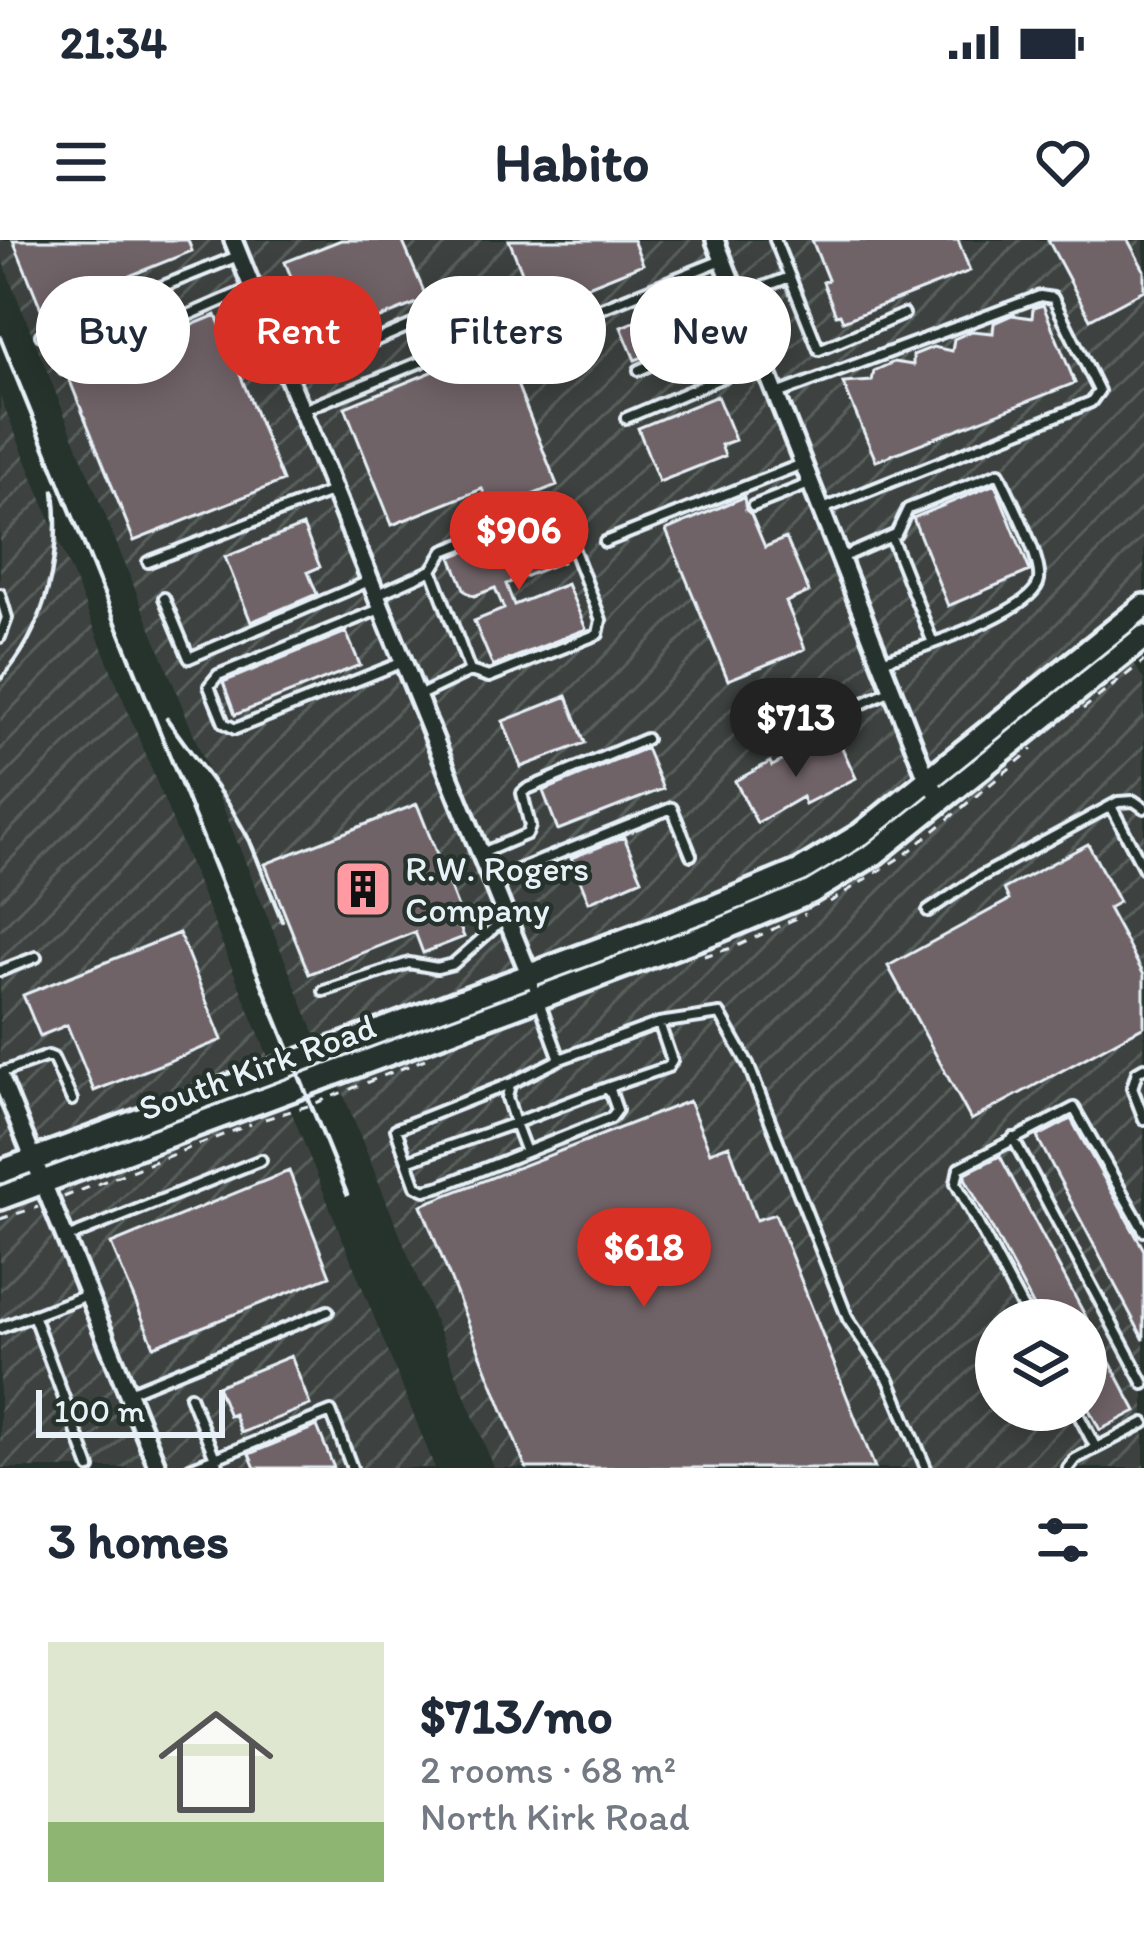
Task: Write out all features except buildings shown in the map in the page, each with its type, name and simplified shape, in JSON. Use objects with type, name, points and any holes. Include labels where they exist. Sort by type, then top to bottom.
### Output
[{"type":"main road","name":"South Kirk Road","points":[[0,1172],[800,871],[861,834],[1144,606]]},
{"type":"main road","name":"South Kirk Road","points":[[0,1198],[811,892],[874,854],[1144,637]]},
{"type":"street","points":[[715,240],[729,276]]},
{"type":"street","points":[[236,248],[247,276]]},
{"type":"street","points":[[291,384],[530,976]]},
{"type":"street","points":[[772,384],[928,781],[943,800]]},
{"type":"street","points":[[0,1074],[158,1468]]},
{"type":"lane","points":[[775,240],[790,276]]},
{"type":"lane","points":[[173,276],[236,248]]},
{"type":"lane","points":[[606,307],[723,260]]},
{"type":"lane","points":[[791,280],[819,350],[904,314]]},
{"type":"lane","points":[[776,394],[1040,296],[1053,298],[1099,391],[1091,402],[821,510]]},
{"type":"lane","points":[[302,410],[406,368]]},
{"type":"lane","points":[[626,418],[706,384]]},
{"type":"lane","points":[[605,542],[803,464]]},
{"type":"lane","points":[[840,558],[896,534],[908,508],[997,472],[1035,560],[1040,576],[1028,598],[881,662]]},
{"type":"lane","points":[[753,506],[811,483]]},
{"type":"lane","points":[[148,562],[334,490]]},
{"type":"lane","points":[[403,662],[235,728],[224,724],[209,686],[218,675],[432,570],[444,551],[557,507],[602,620],[598,634],[489,677],[470,671],[417,696]]},
{"type":"lane","points":[[891,537],[932,643]]},
{"type":"lane","points":[[432,570],[470,671]]},
{"type":"lane","points":[[0,594],[7,618],[0,637]]},
{"type":"lane","points":[[164,598],[188,658],[376,595]]},
{"type":"lane","points":[[769,748],[892,690]]},
{"type":"lane","points":[[481,854],[526,834],[530,826],[522,793],[527,789],[646,739]]},
{"type":"lane","points":[[928,911],[976,879],[1111,806],[1134,801],[1144,808]]},
{"type":"lane","points":[[1111,806],[1144,869]]},
{"type":"lane","points":[[491,880],[672,808],[691,855]]},
{"type":"lane","points":[[324,991],[394,965],[437,968],[454,964],[506,916]]},
{"type":"lane","points":[[0,971],[36,957]]},
{"type":"lane","points":[[530,976],[560,1059]]},
{"type":"lane","points":[[609,1087],[617,1110],[611,1118],[425,1190],[416,1186],[396,1129],[560,1059],[659,1023],[720,1014],[748,1064],[848,1318],[889,1381],[926,1468]]},
{"type":"lane","points":[[407,1161],[668,1066],[672,1061],[659,1023]]},
{"type":"lane","points":[[0,1074],[47,1056],[53,1058],[72,1100]]},
{"type":"lane","points":[[1144,1068],[1132,1081],[1132,1088],[1144,1119]]},
{"type":"lane","points":[[510,1084],[507,1098],[526,1153]]},
{"type":"lane","points":[[1018,1299],[956,1183],[959,1168],[1013,1138],[1074,1108],[1144,1232]]},
{"type":"lane","points":[[1013,1138],[1144,1384]]},
{"type":"lane","points":[[66,1238],[261,1160]]},
{"type":"lane","points":[[0,1328],[89,1294]]},
{"type":"lane","points":[[128,1393],[328,1311]]},
{"type":"lane","points":[[33,1315],[90,1468]]},
{"type":"lane","points":[[190,1396],[217,1463]]},
{"type":"lane","points":[[190,1468],[217,1463],[331,1412],[352,1468]]},
{"type":"lane","points":[[1068,1468],[1075,1459],[1144,1423]]},
{"type":"lane","points":[[1087,1431],[1096,1448]]},
{"type":"shaded area","points":[[0,240],[709,240],[723,276],[630,276],[630,384],[765,384],[920,778],[806,859],[738,890],[320,1047],[52,384],[190,384],[190,276],[36,276],[36,344],[0,255]]},
{"type":"shaded area","points":[[722,240],[1144,240],[1144,595],[931,770],[779,384],[791,384],[791,276],[736,276]]},
{"type":"shaded area","points":[[0,396],[271,1064],[0,1165]]},
{"type":"shaded area","points":[[1131,657],[1144,681],[1144,1468],[494,1468],[338,1081],[766,920]]},
{"type":"shaded area","points":[[287,1101],[435,1468],[0,1468],[0,1208]]},
{"type":"railway","points":[[0,337],[347,1194]]},
{"type":"railway","points":[[0,680],[29,639],[47,592],[55,541],[54,491]]},
{"type":"railway","points":[[167,719],[250,841],[282,921]]},
{"type":"place","name":"R.W. Rogers Company","points":[[363,889]]}]
